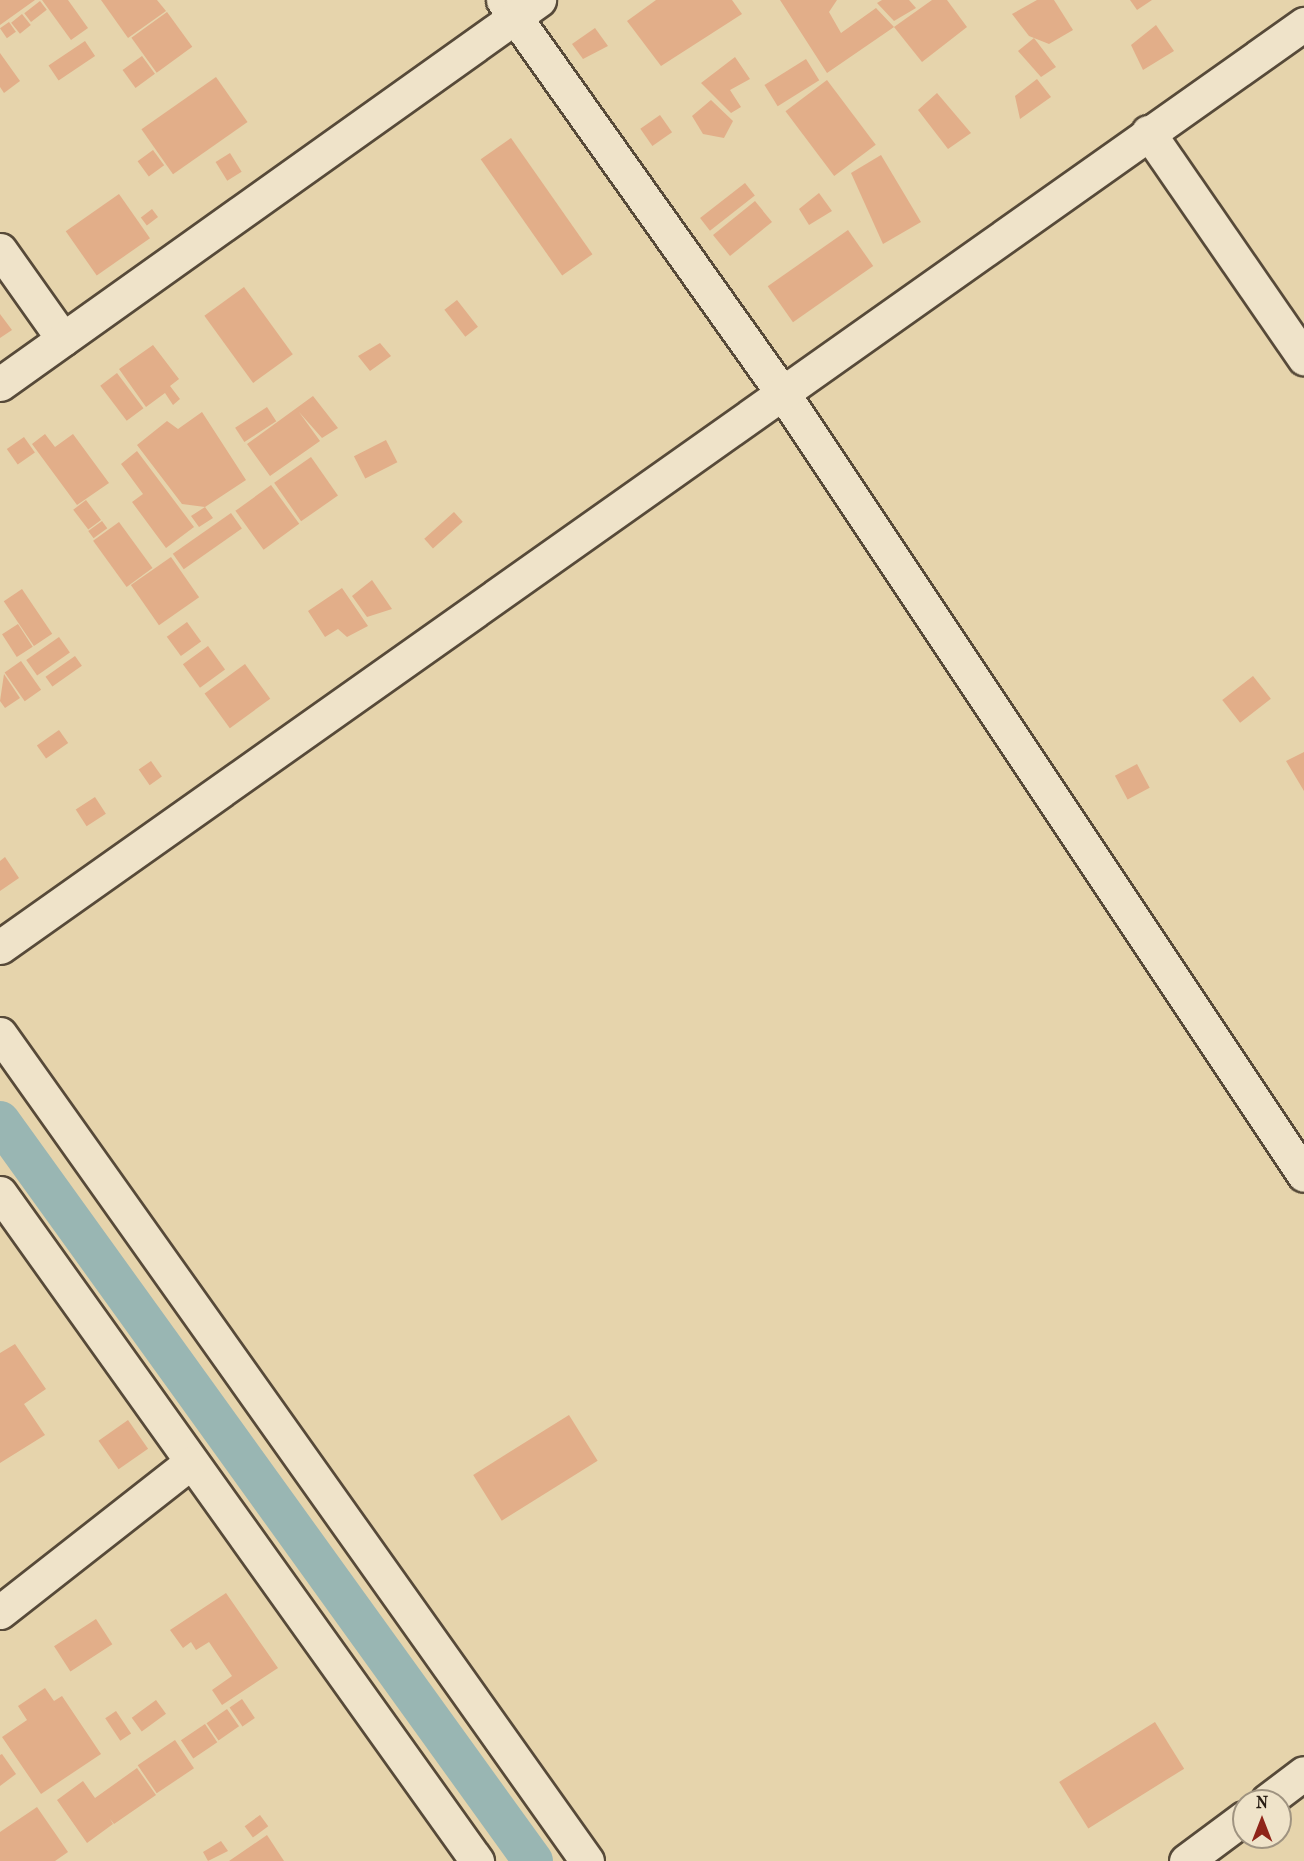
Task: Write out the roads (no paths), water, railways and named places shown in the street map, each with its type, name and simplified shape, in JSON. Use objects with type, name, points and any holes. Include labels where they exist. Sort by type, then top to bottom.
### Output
[{"type":"street","points":[[0,384],[520,6],[784,395],[1304,1175]]},
{"type":"street","points":[[0,947],[784,395],[1148,132],[1304,24]]},
{"type":"street","points":[[1148,132],[1304,358]]},
{"type":"street","points":[[0,250],[63,339]]},
{"type":"street","points":[[0,1034],[587,1861]]},
{"type":"street","points":[[0,1193],[468,1858]]},
{"type":"street","points":[[0,1612],[190,1463]]},
{"type":"street","points":[[1283,1789],[1304,1773]]},
{"type":"street","points":[[1186,1861],[1232,1827]]},
{"type":"waterway","points":[[0,1121],[533,1861]]}]
